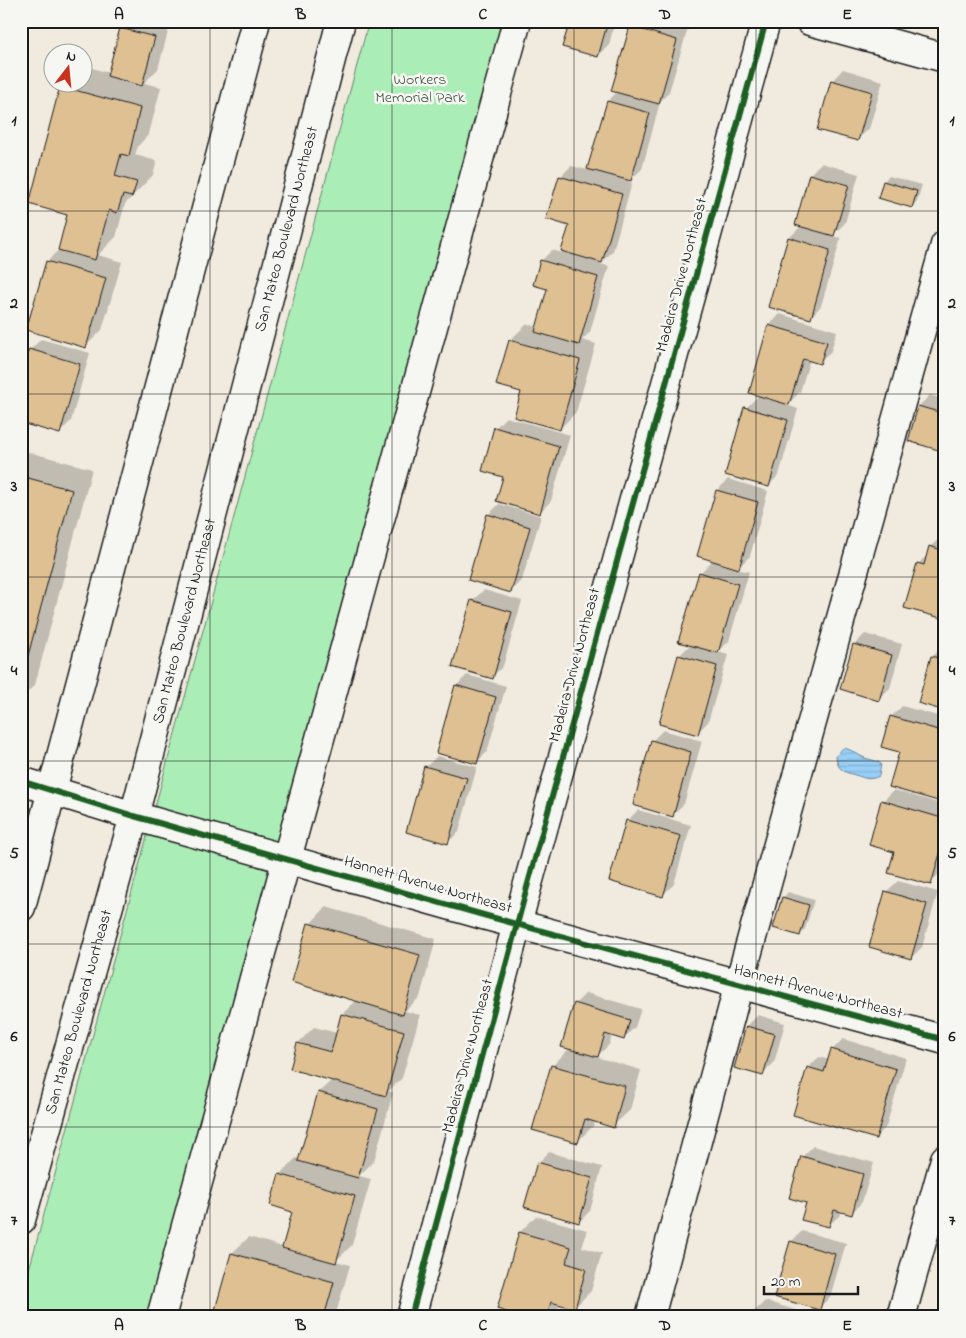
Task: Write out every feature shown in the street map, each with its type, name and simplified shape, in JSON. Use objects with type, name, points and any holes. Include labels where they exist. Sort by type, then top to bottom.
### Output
[{"type":"street","points":[[21,907],[256,21]]},
{"type":"street","name":"San Mateo Boulevard Northeast","points":[[21,1220],[134,816],[342,21]]},
{"type":"street","points":[[161,1317],[517,21]]},
{"type":"street","name":"Madeira Drive Northeast","points":[[411,1317],[766,21]]},
{"type":"street","points":[[810,21],[945,58]]},
{"type":"street","points":[[650,1317],[739,984],[945,245]]},
{"type":"street","name":"Hannett Avenue Northeast","points":[[21,781],[134,816],[517,925],[945,1040]]},
{"type":"street","points":[[901,1317],[945,1159]]},
{"type":"green space","name":"Workers Memorial Park","points":[[369,21],[509,21],[150,1317],[21,1317],[21,1299]]},
{"type":"water","points":[[843,748],[881,764],[879,776],[867,778],[847,773],[841,769],[836,756]]},
{"type":"building","points":[[570,21],[608,21],[598,57],[562,47]]},
{"type":"building","points":[[630,26],[677,40],[659,104],[611,91]]},
{"type":"building","points":[[120,28],[155,37],[142,86],[107,76]]},
{"type":"building","points":[[831,80],[872,92],[858,141],[817,130]]},
{"type":"building","points":[[58,92],[82,92],[140,108],[129,156],[121,154],[115,176],[137,182],[132,197],[123,195],[117,213],[109,210],[95,260],[58,250],[67,215],[29,204]]},
{"type":"building","points":[[607,101],[650,113],[631,181],[587,169]]},
{"type":"building","points":[[809,174],[849,185],[834,236],[795,225]]},
{"type":"building","points":[[559,176],[622,194],[602,263],[561,251],[569,226],[546,219]]},
{"type":"building","points":[[883,181],[917,191],[912,208],[878,198]]},
{"type":"building","points":[[788,237],[830,250],[811,319],[768,307]]},
{"type":"building","points":[[540,260],[598,277],[579,345],[535,332],[547,289],[533,285]]},
{"type":"building","points":[[46,261],[106,278],[86,348],[26,330]]},
{"type":"building","points":[[945,316],[945,330],[941,329]]},
{"type":"building","points":[[768,325],[827,342],[820,364],[803,359],[789,405],[749,393]]},
{"type":"building","points":[[509,340],[580,360],[560,430],[514,417],[521,392],[496,385]]},
{"type":"building","points":[[29,349],[80,364],[60,434],[21,423],[21,376]]},
{"type":"building","points":[[918,406],[945,414],[945,452],[908,441]]},
{"type":"building","points":[[744,407],[788,420],[769,487],[725,475]]},
{"type":"building","points":[[494,427],[559,446],[540,514],[496,501],[503,477],[482,471]]},
{"type":"building","points":[[21,476],[72,490],[21,682]]},
{"type":"building","points":[[716,490],[758,502],[739,569],[697,556]]},
{"type":"building","points":[[487,514],[530,527],[511,593],[468,580]]},
{"type":"building","points":[[929,546],[945,551],[945,619],[904,608],[917,563],[924,565]]},
{"type":"building","points":[[699,572],[738,584],[718,653],[678,642]]},
{"type":"building","points":[[471,600],[512,612],[493,679],[452,667]]},
{"type":"building","points":[[853,644],[892,655],[879,701],[840,689]]},
{"type":"building","points":[[678,655],[717,666],[698,735],[659,724]]},
{"type":"building","points":[[931,656],[945,660],[945,711],[918,703]]},
{"type":"building","points":[[455,685],[496,697],[477,764],[436,753]]},
{"type":"building","points":[[890,716],[945,732],[945,803],[889,787],[899,752],[881,747]]},
{"type":"building","points":[[651,740],[691,752],[673,817],[633,805]]},
{"type":"building","points":[[424,766],[467,778],[448,844],[406,832]]},
{"type":"building","points":[[881,800],[945,819],[945,836],[931,885],[888,873],[894,852],[869,845]]},
{"type":"building","points":[[626,820],[681,836],[663,897],[609,881]]},
{"type":"building","points":[[885,891],[927,904],[911,959],[869,947]]},
{"type":"building","points":[[782,897],[809,905],[800,936],[773,928]]},
{"type":"building","points":[[308,923],[420,955],[403,1015],[291,982]]},
{"type":"building","points":[[574,1003],[630,1020],[624,1040],[605,1034],[598,1057],[561,1047]]},
{"type":"building","points":[[341,1014],[404,1031],[386,1096],[290,1069],[297,1043],[331,1052]]},
{"type":"building","points":[[746,1026],[775,1034],[763,1076],[734,1068]]},
{"type":"building","points":[[831,1049],[896,1069],[876,1139],[793,1115],[807,1067],[824,1072]]},
{"type":"building","points":[[551,1065],[625,1086],[614,1128],[585,1119],[578,1143],[532,1130]]},
{"type":"building","points":[[318,1092],[378,1109],[358,1178],[298,1161]]},
{"type":"building","points":[[801,1156],[863,1174],[852,1215],[834,1210],[829,1227],[801,1220],[806,1203],[789,1198]]},
{"type":"building","points":[[537,1162],[592,1178],[579,1223],[524,1207]]},
{"type":"building","points":[[279,1174],[355,1196],[336,1263],[282,1248],[292,1212],[270,1205]]},
{"type":"building","points":[[519,1232],[571,1247],[566,1263],[586,1269],[575,1309],[551,1302],[547,1317],[523,1317],[497,1309]]},
{"type":"building","points":[[790,1241],[835,1254],[820,1310],[774,1297]]},
{"type":"building","points":[[231,1253],[334,1282],[324,1317],[213,1317]]},
{"type":"building","points":[[753,1312],[770,1317],[751,1317]]},
{"type":"cycle path","points":[[411,1317],[526,891],[766,21]]},
{"type":"cycle path","points":[[21,781],[134,816],[487,916],[945,1040]]}]
